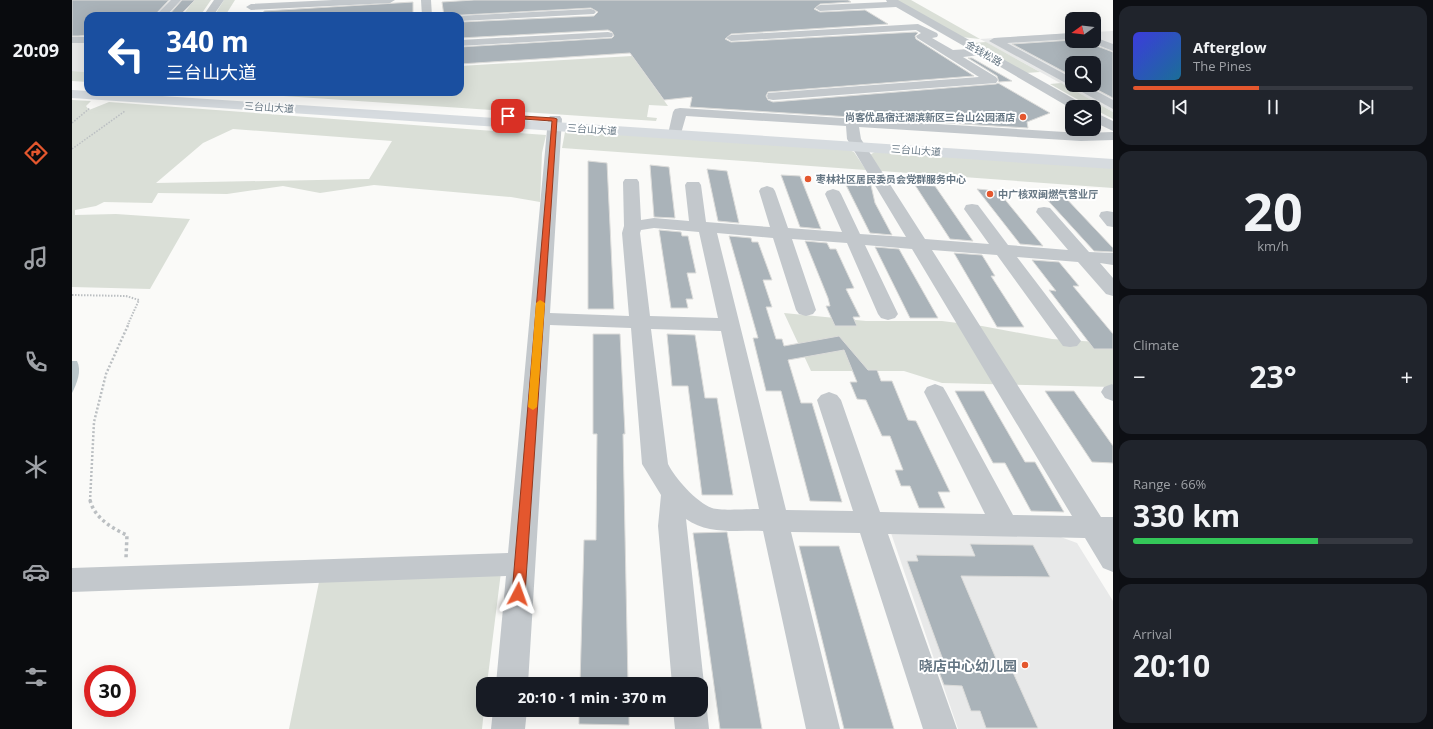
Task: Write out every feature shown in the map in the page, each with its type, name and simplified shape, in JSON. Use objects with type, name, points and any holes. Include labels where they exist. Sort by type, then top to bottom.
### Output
[{"type":"main road","points":[[72,86],[84,87]]},
{"type":"main road","name":"三台山大道","points":[[72,94],[84,95]]},
{"type":"main road","name":"三台山大道","points":[[100,96],[767,137],[855,136],[946,149],[1113,164]]},
{"type":"main road","name":"三台山大道","points":[[217,96],[554,123]]},
{"type":"main road","name":"三台山大道","points":[[946,149],[1113,156]]},
{"type":"street","points":[[164,12],[176,0]]},
{"type":"street","points":[[211,12],[219,0]]},
{"type":"street","points":[[248,12],[253,3],[390,0]]},
{"type":"street","points":[[426,0],[427,12]]},
{"type":"street","points":[[820,8],[866,3],[894,2]]},
{"type":"street","name":"金钱松路","points":[[894,2],[1066,100]]},
{"type":"street","points":[[866,3],[902,25]]},
{"type":"street","points":[[464,18],[591,12]]},
{"type":"street","points":[[731,38],[918,27],[933,35],[921,36],[992,80],[766,100]]},
{"type":"street","points":[[1101,34],[1107,34]]},
{"type":"street","points":[[464,43],[608,35]]},
{"type":"street","points":[[1065,36],[994,41],[1065,79]]},
{"type":"street","points":[[72,40],[84,40]]},
{"type":"street","points":[[1101,43],[1113,48]]},
{"type":"street","points":[[951,54],[982,52]]},
{"type":"street","points":[[1089,92],[1113,105]]},
{"type":"street","points":[[766,100],[821,106]]},
{"type":"street","points":[[766,100],[767,137]]},
{"type":"street","points":[[676,131],[680,112],[766,117],[855,136],[937,128],[1081,137],[1113,136]]},
{"type":"street","points":[[932,112],[946,149]]},
{"type":"street","points":[[1101,120],[1113,127]]},
{"type":"street","points":[[513,677],[554,123]]},
{"type":"street","points":[[855,136],[918,243],[1103,528],[1113,560]]},
{"type":"street","points":[[631,182],[633,226],[631,233],[655,464],[660,475],[674,494],[707,519],[1103,528]]},
{"type":"street","points":[[693,185],[729,325],[823,729]]},
{"type":"street","points":[[767,191],[806,310]]},
{"type":"street","points":[[833,194],[888,314]]},
{"type":"street","points":[[972,209],[1070,341]]},
{"type":"street","points":[[1044,212],[1113,290]]},
{"type":"street","points":[[633,226],[654,223],[1113,259]]},
{"type":"street","points":[[539,319],[729,325]]},
{"type":"street","points":[[935,392],[1005,526]]},
{"type":"street","points":[[829,400],[940,729]]},
{"type":"street","points":[[674,494],[672,526],[687,677]]},
{"type":"street","points":[[72,580],[521,564]]},
{"type":"street","points":[[508,729],[509,717]]},
{"type":"street","points":[[691,717],[692,729]]},
{"type":"path","points":[[72,149],[141,99]]},
{"type":"path","points":[[72,295],[126,296],[139,300],[106,374],[94,422],[90,485],[90,501],[96,514],[116,530],[126,535],[128,548],[123,578]]},
{"type":"shaded area","points":[[72,0],[194,0],[184,12],[84,12],[84,72],[72,71]]},
{"type":"shaded area","points":[[194,0],[211,0],[203,12],[185,12]]},
{"type":"shaded area","points":[[224,0],[235,0],[228,12],[216,12]]},
{"type":"shaded area","points":[[896,0],[911,0],[980,39],[961,37]]},
{"type":"shaded area","points":[[1113,31],[1113,112],[1101,105],[1101,100],[1091,100],[1077,92],[1101,92],[1101,56],[1065,56],[1065,86],[980,39],[1065,33],[1065,48],[1101,48],[1101,32]]},
{"type":"shaded area","points":[[986,42],[1040,72],[1026,73],[973,43]]},
{"type":"shaded area","points":[[632,56],[668,106],[649,105],[647,117],[657,118],[656,121],[284,96],[464,96],[464,66]]},
{"type":"shaded area","points":[[72,71],[84,72],[84,82],[72,81]]},
{"type":"shaded area","points":[[1061,83],[1065,85],[1065,92],[1077,92],[1091,100],[1079,100],[1050,84]]},
{"type":"shaded area","points":[[72,100],[91,101],[86,106],[89,110],[109,102],[546,135],[542,153],[540,202],[511,197],[374,185],[320,193],[283,186],[227,194],[158,193],[152,203],[104,202],[96,206],[75,210],[75,215],[116,214],[190,219],[150,289],[72,287]],"holes":[[[233,129],[392,141],[369,179],[156,183],[203,143]]]},
{"type":"shaded area","points":[[1101,105],[1113,112],[1113,119],[1101,113]]},
{"type":"shaded area","points":[[573,131],[844,148],[854,152],[866,170],[562,148],[565,132]]},
{"type":"shaded area","points":[[876,151],[1113,167],[1113,188],[881,171],[870,155]]},
{"type":"shaded area","points":[[784,313],[866,321],[942,321],[982,326],[1052,339],[1113,343],[1113,387],[942,383],[904,371],[811,371]]},
{"type":"shaded area","points":[[72,361],[77,361],[79,373],[72,393]]},
{"type":"shaded area","name":"晓店中心幼儿园","points":[[891,533],[1058,536],[1077,543],[1113,601],[1113,729],[958,729]]},
{"type":"shaded area","points":[[501,572],[488,677],[476,677],[476,717],[483,717],[482,729],[289,729],[320,577]]},
{"type":"building","points":[[72,0],[169,0],[158,12],[84,12],[84,35],[72,36]]},
{"type":"building","points":[[182,0],[195,0],[183,12],[172,12]]},
{"type":"building","points":[[474,0],[848,0],[851,2],[820,4],[814,9],[820,12],[865,10],[888,24],[731,34],[725,39],[731,42],[916,32],[918,33],[915,36],[916,39],[974,76],[768,92],[766,96],[768,100],[773,102],[998,83],[1050,113],[1027,122],[1028,128],[690,107],[692,97],[664,100],[630,53],[464,64],[464,47],[612,38],[614,36],[612,32],[608,30],[464,38],[464,22],[594,16],[598,12],[591,8],[464,15],[464,12],[443,12],[442,2]]},
{"type":"building","points":[[413,2],[413,12],[264,11]]},
{"type":"building","points":[[1065,40],[1065,48],[1101,48],[1113,52],[1113,98],[1101,92],[1101,56],[1065,56],[1065,72],[1012,44]]},
{"type":"building","points":[[968,58],[972,58],[1012,81],[999,82],[997,76]]},
{"type":"building","points":[[588,161],[607,163],[614,309],[588,309]]},
{"type":"building","points":[[650,165],[669,167],[675,218],[654,217]]},
{"type":"building","points":[[707,169],[727,171],[739,223],[718,221]]},
{"type":"building","points":[[781,175],[800,176],[821,229],[800,227]]},
{"type":"building","points":[[843,179],[870,181],[875,203],[892,235],[870,233]]},
{"type":"building","points":[[915,185],[935,186],[973,241],[950,239]]},
{"type":"building","points":[[977,189],[998,191],[1043,246],[1020,244]]},
{"type":"building","points":[[1042,194],[1063,195],[1113,248],[1113,252],[1094,251]]},
{"type":"building","points":[[659,230],[681,232],[682,236],[688,236],[696,273],[687,273],[693,299],[686,299],[688,308],[671,308]]},
{"type":"building","points":[[729,236],[751,238],[752,242],[758,242],[772,280],[763,280],[772,307],[766,307],[776,339],[782,339],[784,346],[839,336],[868,370],[877,370],[881,381],[892,381],[908,420],[916,421],[950,492],[938,492],[945,508],[919,508],[910,486],[901,486],[895,470],[903,470],[890,436],[882,436],[866,400],[857,399],[850,382],[857,382],[844,350],[788,360],[801,403],[812,403],[842,502],[810,501],[781,391],[766,391],[753,338],[758,338]]},
{"type":"building","points":[[805,241],[827,243],[830,249],[836,249],[854,288],[846,289],[860,317],[853,317],[857,326],[835,326],[826,306],[830,306],[828,298]]},
{"type":"building","points":[[875,247],[899,249],[938,318],[910,318]]},
{"type":"building","points":[[954,253],[982,255],[995,276],[991,276],[1024,327],[997,327]]},
{"type":"building","points":[[1032,260],[1059,262],[1079,286],[1073,286],[1113,334],[1113,349],[1094,349],[1049,290],[1056,291]]},
{"type":"building","points":[[593,334],[620,334],[625,434],[623,434],[628,677],[580,677],[584,540],[596,540],[597,434],[593,434]]},
{"type":"building","points":[[667,334],[695,335],[705,398],[717,398],[733,495],[702,495],[688,386],[672,386]]},
{"type":"building","points":[[955,391],[984,391],[1025,462],[1035,462],[1064,512],[1031,511],[1005,463],[993,463]]},
{"type":"building","points":[[1045,391],[1074,391],[1113,446],[1113,463],[1092,462]]},
{"type":"building","points":[[727,532],[762,729],[720,729],[693,533]]},
{"type":"building","points":[[970,544],[1033,545],[1050,577],[961,576],[1000,668],[1011,668],[1038,728],[986,728],[980,711],[971,711],[962,686],[944,685],[934,659],[943,660],[907,561],[918,561],[916,555],[975,556]]},
{"type":"building","points":[[799,546],[839,546],[894,729],[844,729]]},
{"type":"building","points":[[579,717],[629,717],[629,725],[579,724]]},
{"type":"slow traffic","points":[[533,407],[540,303]]},
{"type":"place","name":"尚客优品宿迁湖滨新区三台山公园酒店","points":[[1023,117]]},
{"type":"place","name":"枣林社区居民委员会党群服务中心","points":[[808,179]]},
{"type":"place","name":"中广核双闽燃气营业厅","points":[[990,194]]},
{"type":"place","name":"晓店中心幼儿园","points":[[1025,665]]},
{"type":"route","points":[[508,116],[554,119],[518,594]]}]
